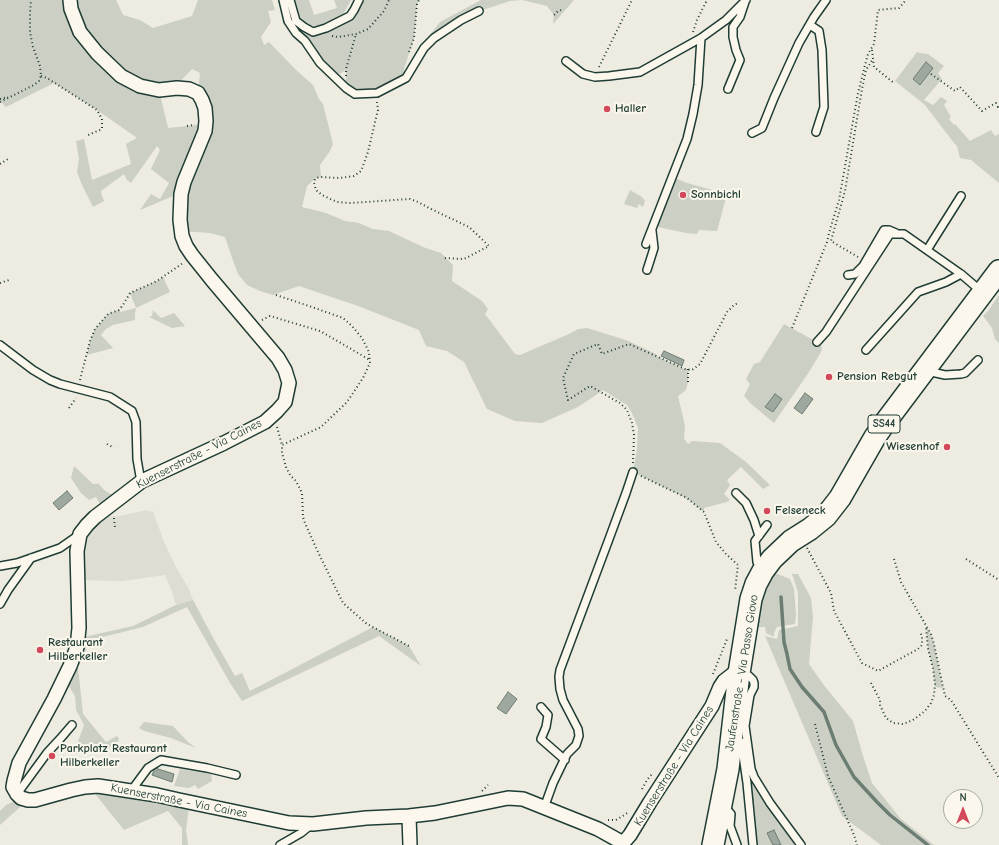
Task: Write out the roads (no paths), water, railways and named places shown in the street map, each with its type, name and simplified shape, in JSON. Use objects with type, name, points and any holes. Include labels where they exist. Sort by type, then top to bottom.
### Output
[{"type":"main road","name":"Jaufenstraße - Via Passo Giovo","points":[[714,845],[728,769],[739,673],[751,599],[756,584],[772,559],[791,541],[810,529],[826,516],[840,498],[875,437],[999,271]]},
{"type":"street","name":"Kuenserstraße - Via Caines","points":[[70,0],[71,9],[80,32],[97,53],[121,76],[140,86],[159,90],[177,88],[189,89],[198,93],[205,108],[205,131],[184,182],[181,194],[180,220],[182,236],[192,255],[278,358],[285,370],[289,383],[285,402],[265,422],[212,449],[140,482],[95,517],[80,534]]},
{"type":"street","points":[[16,794],[13,787],[19,763],[54,699],[70,666],[77,647],[79,628],[77,551],[80,534]]},
{"type":"street","name":"Kuenserstraße - Via Caines","points":[[16,794],[21,798],[28,800],[44,798],[85,787],[98,786],[157,795],[289,823],[313,824],[366,818],[436,813],[508,798],[523,799],[598,829],[623,844],[712,706],[724,681],[733,674],[739,673]]},
{"type":"street","points":[[409,816],[410,845]]},
{"type":"lane","points":[[283,0],[288,21],[296,33],[304,41],[320,63],[346,88],[355,94],[377,93],[406,78],[424,48],[434,38],[461,20],[479,11]]},
{"type":"lane","points":[[290,0],[296,21],[313,32],[326,28],[350,16],[359,0]]},
{"type":"lane","points":[[566,61],[583,74],[596,77],[640,72],[701,38],[726,20],[746,0]]},
{"type":"lane","points":[[728,89],[740,60],[733,37],[733,26],[740,17],[746,0]]},
{"type":"lane","points":[[752,133],[762,128],[799,43],[826,0]]},
{"type":"lane","points":[[810,25],[819,31],[822,50],[824,107],[816,132]]},
{"type":"lane","points":[[646,244],[687,139],[698,85],[701,38]]},
{"type":"lane","points":[[927,250],[961,196]]},
{"type":"lane","points":[[647,270],[654,248],[652,229]]},
{"type":"lane","points":[[848,275],[855,274],[863,266],[884,230],[889,230],[898,234]]},
{"type":"lane","points":[[817,342],[826,332],[890,234],[904,234],[961,274],[983,293]]},
{"type":"lane","points":[[866,350],[918,292],[946,282],[961,274]]},
{"type":"lane","points":[[0,345],[33,370],[50,380],[110,397],[132,411],[136,422],[137,459],[140,472],[140,482]]},
{"type":"lane","points":[[925,371],[945,375],[966,373],[978,360]]},
{"type":"lane","points":[[544,808],[553,783],[567,754],[576,745],[580,736],[563,700],[560,689],[560,670],[610,539],[633,472]]},
{"type":"lane","points":[[736,493],[746,503],[754,520],[759,536]]},
{"type":"lane","points":[[763,571],[757,562],[756,541],[767,525]]},
{"type":"lane","points":[[0,566],[18,563],[60,548],[80,534]]},
{"type":"lane","points":[[0,604],[31,558]]},
{"type":"lane","points":[[739,673],[750,676],[754,683],[753,690],[750,695],[745,726],[744,755],[753,845]]},
{"type":"lane","points":[[541,707],[548,716],[546,727],[541,739],[565,760]]},
{"type":"lane","points":[[16,794],[47,753],[72,725]]},
{"type":"lane","points":[[745,726],[751,769],[754,777],[770,803],[801,845]]},
{"type":"lane","points":[[132,791],[148,768],[161,760],[207,768],[236,776]]},
{"type":"lane","points":[[721,803],[731,814],[730,826],[737,845]]},
{"type":"lane","points":[[280,845],[301,834],[313,824]]},
{"type":"waterway","points":[[781,597],[784,642],[790,669],[802,687],[824,712],[836,745],[854,777],[890,815],[928,845]]},
{"type":"place","name":"Haller","points":[[607,109]]},
{"type":"place","name":"Sonnbichl","points":[[683,195]]},
{"type":"place","name":"Pension Rebgut","points":[[829,377]]},
{"type":"place","name":"Wiesenhof","points":[[947,447]]},
{"type":"place","name":"Felseneck","points":[[767,511]]},
{"type":"place","name":"Restaurant Hilberkeller","points":[[40,650]]},
{"type":"place","name":"Parkplatz Restaurant Hilberkeller","points":[[52,756]]}]
